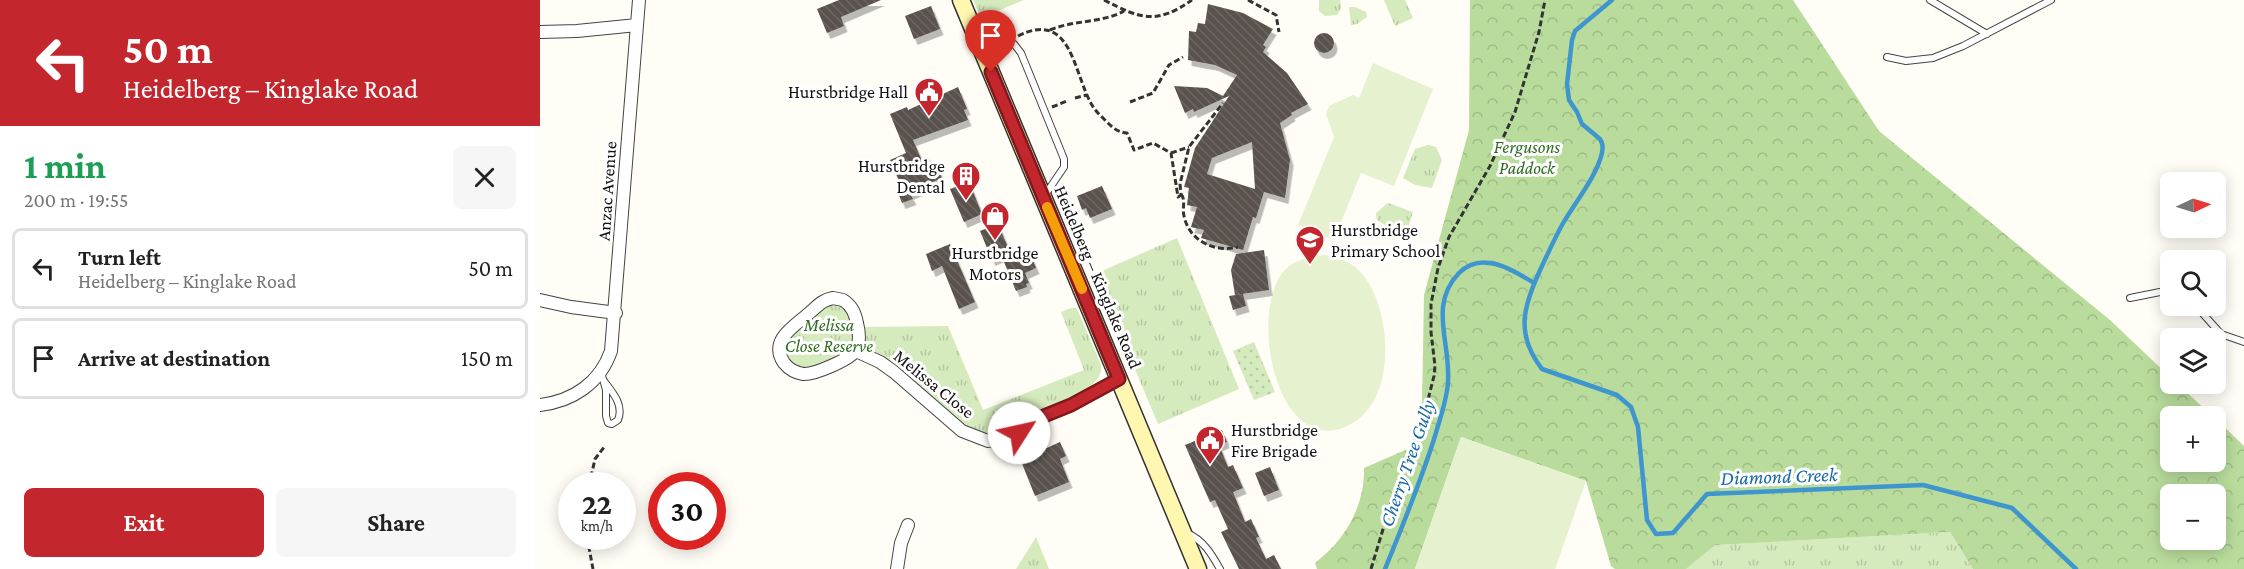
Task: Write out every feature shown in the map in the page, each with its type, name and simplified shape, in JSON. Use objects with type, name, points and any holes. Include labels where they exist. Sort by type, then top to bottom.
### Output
[{"type":"main road","name":"Heidelberg – Kinglake Road","points":[[961,0],[1198,569]]},
{"type":"street","name":"Anzac Avenue","points":[[602,377],[611,351],[616,313],[639,0]]},
{"type":"street","points":[[540,32],[637,25]]},
{"type":"street","points":[[838,298],[851,306],[856,317],[859,337],[856,351],[842,361],[806,374],[788,367],[782,357],[780,346],[783,335],[788,329],[822,302],[838,298]]},
{"type":"street","points":[[540,300],[616,313]]},
{"type":"street","name":"Melissa Close","points":[[856,351],[888,366],[962,431],[975,438],[988,441],[1013,436],[1039,418],[1071,405],[1119,379]]},
{"type":"street","points":[[540,405],[572,397],[602,377]]},
{"type":"street","points":[[897,569],[901,543],[908,525]]},
{"type":"lane","points":[[1930,0],[1987,33]]},
{"type":"lane","points":[[1887,57],[1906,62],[1934,58],[2051,0]]},
{"type":"lane","points":[[972,27],[1011,42],[1021,54],[1064,159],[1064,167],[1043,197]]},
{"type":"lane","points":[[2130,298],[2160,292]]},
{"type":"lane","points":[[2205,316],[2221,334],[2244,342]]},
{"type":"lane","name":"Anzac Avenue","points":[[602,377],[620,409],[618,420],[612,424],[606,419],[607,396],[602,377]]},
{"type":"lane","points":[[1184,531],[1201,541],[1220,569]]},
{"type":"path","points":[[1104,0],[1140,16],[1163,15],[1175,11],[1192,0]]},
{"type":"path","points":[[1248,0],[1276,15],[1280,32]]},
{"type":"path","points":[[1371,569],[1391,503],[1420,432],[1434,376],[1431,304],[1438,268],[1449,237],[1485,174],[1515,112],[1539,32],[1545,0]]},
{"type":"path","points":[[1011,42],[1028,32],[1048,31],[1071,23],[1114,15],[1125,10]]},
{"type":"path","points":[[1048,31],[1056,33],[1065,43],[1075,62],[1087,95],[1100,115],[1117,131],[1128,134],[1134,150],[1153,143],[1171,153],[1189,147]]},
{"type":"path","points":[[1130,102],[1153,93],[1169,65],[1183,57]]},
{"type":"path","points":[[1075,98],[1087,95]]},
{"type":"path","points":[[1223,103],[1189,147],[1180,184],[1180,194],[1184,198],[1185,222],[1198,240],[1222,249],[1238,247]]},
{"type":"path","points":[[1171,153],[1175,170],[1176,196],[1180,197],[1180,194]]},
{"type":"path","points":[[592,472],[595,459],[605,446]]},
{"type":"path","points":[[589,550],[593,569]]},
{"type":"green space","points":[[973,0],[1024,0],[981,18]]},
{"type":"green space","points":[[1319,0],[1340,0],[1341,8],[1337,15],[1325,16],[1319,11]]},
{"type":"green space","points":[[1384,0],[1405,0],[1413,18],[1395,26]]},
{"type":"green space","name":"Fergusons Paddock","points":[[1470,0],[1793,0],[1879,131],[2110,320],[2160,368],[2160,394],[2189,394],[2201,406],[2160,406],[2160,472],[2226,472],[2226,429],[2244,446],[2244,569],[1973,569],[1950,532],[1715,545],[1686,569],[1615,569],[1611,566],[1586,481],[1461,437],[1415,569],[1317,569],[1315,563],[1344,533],[1357,509],[1364,468],[1410,448],[1422,405],[1424,295],[1469,130]]},
{"type":"green space","points":[[1349,7],[1366,12],[1367,17],[1351,25]]},
{"type":"green space","points":[[1373,63],[1433,89],[1394,186],[1361,173],[1334,240],[1298,225],[1334,137],[1326,114],[1329,106],[1353,95],[1359,98]]},
{"type":"green space","points":[[1428,145],[1436,147],[1442,160],[1432,188],[1415,185],[1403,178],[1415,149]]},
{"type":"green space","points":[[1388,203],[1413,212],[1407,231],[1396,234],[1390,232],[1388,227],[1377,220],[1376,213]]},
{"type":"green space","points":[[1177,238],[1239,389],[1158,424],[1095,274]]},
{"type":"green space","points":[[1325,255],[1351,264],[1365,277],[1380,308],[1385,363],[1382,379],[1369,409],[1347,426],[1323,431],[1303,422],[1287,403],[1276,377],[1269,348],[1269,318],[1273,291],[1284,271],[1297,261]]},
{"type":"green space","name":"Melissa Close Reserve","points":[[833,304],[849,315],[853,336],[848,349],[838,357],[815,366],[798,366],[787,354],[787,342],[808,321]]},
{"type":"green space","points":[[1076,308],[1078,311],[1101,365],[1100,374],[1095,382],[1078,394],[1039,411],[1001,433],[986,434],[964,424],[896,365],[869,349],[864,339],[863,327],[948,326],[983,410],[1084,370],[1061,312]]},
{"type":"green space","points":[[1254,342],[1275,392],[1254,400],[1233,351]]},
{"type":"green space","points":[[1461,437],[1586,481],[1555,569],[1415,569]]},
{"type":"green space","points":[[1950,532],[1973,569],[1686,569],[1714,545]]},
{"type":"green space","points":[[1036,537],[1049,569],[1016,569]]},
{"type":"building","points":[[839,0],[881,0],[841,17],[844,26],[827,33],[817,9]]},
{"type":"building","points":[[1208,4],[1243,13],[1273,29],[1263,45],[1266,47],[1263,52],[1287,73],[1308,104],[1291,113],[1292,115],[1280,123],[1290,160],[1285,198],[1264,192],[1256,218],[1253,217],[1243,250],[1201,238],[1204,230],[1191,227],[1197,207],[1187,205],[1189,188],[1184,187],[1195,148],[1229,96],[1194,112],[1193,109],[1185,113],[1174,86],[1207,88],[1223,96],[1237,75],[1215,65],[1188,60],[1189,31],[1196,32],[1198,23],[1205,24]],"holes":[[[1252,142],[1255,189],[1207,174],[1212,158]]]},
{"type":"building","points":[[931,6],[940,29],[914,39],[905,16]]},
{"type":"building","points":[[1324,33],[1331,36],[1334,43],[1331,50],[1324,53],[1317,50],[1314,43],[1317,36]]},
{"type":"building","points":[[958,87],[967,109],[964,110],[968,120],[913,140],[922,161],[929,158],[933,167],[937,166],[942,178],[918,188],[919,190],[910,194],[913,199],[902,203],[896,188],[901,186],[890,160],[906,153],[890,114],[907,107],[908,110]]},
{"type":"building","name":"Hurstbridge Dental","points":[[969,182],[982,214],[964,222],[950,189]]},
{"type":"building","points":[[1102,186],[1112,209],[1090,218],[1086,208],[1082,210],[1077,196]]},
{"type":"building","name":"Hurstbridge Motors","points":[[998,224],[1010,252],[992,260],[980,231]]},
{"type":"building","points":[[950,244],[975,302],[959,309],[942,266],[932,271],[926,254]]},
{"type":"building","points":[[1264,250],[1269,290],[1235,295],[1231,270],[1236,254]]},
{"type":"building","points":[[1029,251],[1036,268],[1025,273],[1029,283],[1026,284],[1027,287],[1016,291],[1004,262]]},
{"type":"building","points":[[1243,294],[1246,306],[1233,310],[1229,296]]},
{"type":"building","points":[[1222,430],[1227,442],[1219,445],[1228,467],[1233,465],[1243,488],[1233,492],[1245,522],[1251,519],[1259,537],[1256,538],[1266,559],[1274,555],[1281,569],[1239,569],[1221,532],[1228,529],[1215,500],[1210,502],[1185,445]]},
{"type":"building","points":[[1060,442],[1066,456],[1060,459],[1069,482],[1035,496],[1021,461]]},
{"type":"building","points":[[1270,467],[1279,490],[1264,496],[1255,473]]},
{"type":"waterway","name":"Diamond Creek","points":[[1612,0],[1575,31],[1567,84],[1569,100],[1582,124],[1600,139],[1602,153],[1595,172],[1562,225],[1530,293],[1525,331],[1533,356],[1542,369],[1617,395],[1631,407],[1638,427],[1647,520],[1656,534],[1673,533],[1707,494],[1923,485],[2012,508],[2076,569]]},
{"type":"waterway","name":"Cherry Tree Gully","points":[[1385,569],[1424,470],[1445,402],[1448,367],[1443,311],[1450,285],[1459,273],[1477,263],[1497,264],[1534,283]]},
{"type":"slow traffic","points":[[1047,207],[1082,289]]},
{"type":"place","name":"Hurstbridge Hall","points":[[929,118]]},
{"type":"place","name":"Hurstbridge Dental","points":[[966,202]]},
{"type":"place","name":"Hurstbridge Motors","points":[[995,242]]},
{"type":"place","name":"Hurstbridge Primary School","points":[[1310,266]]},
{"type":"place","name":"Hurstbridge Fire Brigade","points":[[1210,466]]},
{"type":"route","points":[[991,72],[1119,379],[1071,405],[1039,418],[1019,433]]}]
